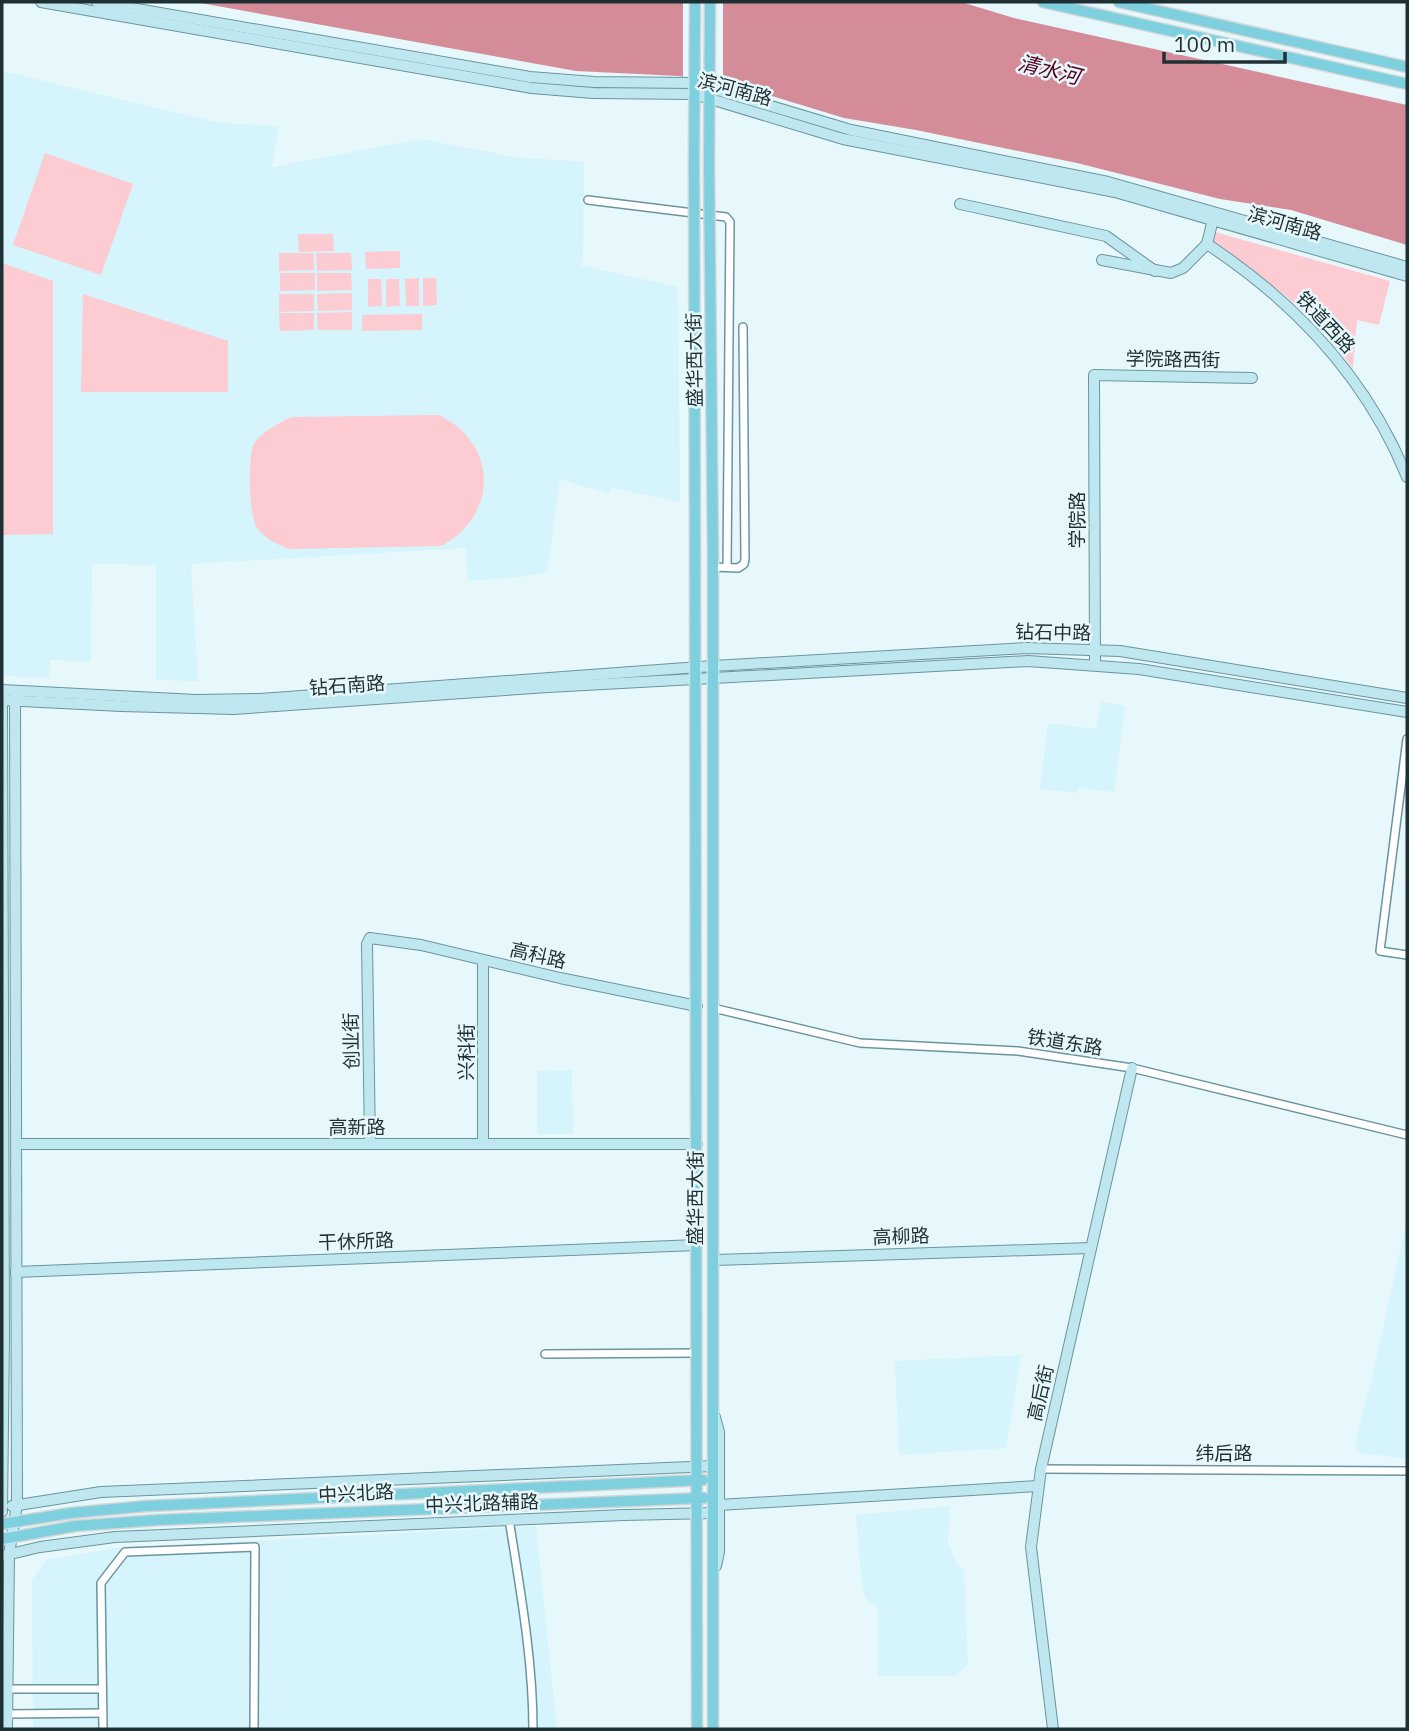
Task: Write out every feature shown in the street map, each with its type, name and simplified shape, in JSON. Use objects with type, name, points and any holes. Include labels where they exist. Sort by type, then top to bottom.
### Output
[{"type":"main road","name":"滨河南路","points":[[41,2],[531,88],[593,93],[694,86]]},
{"type":"main road","name":"滨河南路","points":[[97,2],[530,77],[710,89],[843,139],[1115,192],[1407,267]]},
{"type":"main road","name":"盛华西大街","points":[[695,2],[697,1729]]},
{"type":"main road","name":"盛华西大街","points":[[710,2],[714,840],[713,1729]]},
{"type":"main road","points":[[1043,2],[1407,84]]},
{"type":"main road","points":[[1119,2],[1407,67]]},
{"type":"main road","points":[[960,204],[1106,236],[1155,271]]},
{"type":"main road","name":"滨河南路","points":[[1213,216],[1407,276]]},
{"type":"main road","points":[[1102,260],[1155,271],[1177,271],[1207,244],[1213,216]]},
{"type":"main road","name":"铁道西路","points":[[1207,244],[1233,261],[1284,303],[1343,364],[1386,430],[1407,477]]},
{"type":"main road","name":"学院路西街","points":[[1094,375],[1252,378]]},
{"type":"main road","name":"学院路","points":[[1094,375],[1095,665]]},
{"type":"main road","name":"钻石中路","points":[[695,668],[1014,648],[1095,649],[1407,698]]},
{"type":"main road","name":"钻石中路","points":[[695,680],[1028,662],[1095,665],[1139,669],[1407,712]]},
{"type":"main road","name":"钻石南路","points":[[2,700],[15,696],[260,699],[695,668]]},
{"type":"main road","name":"钻石南路","points":[[2,691],[15,696],[121,706],[234,709],[548,687],[695,680]]},
{"type":"main road","points":[[2,691],[2,1509]]},
{"type":"main road","points":[[7,1729],[5,1555],[6,1538],[14,1521],[17,1505],[15,696]]},
{"type":"main road","points":[[696,840],[714,840]]},
{"type":"main road","name":"高科路","points":[[370,938],[421,945],[698,1006]]},
{"type":"main road","name":"创业街","points":[[370,938],[367,944],[370,1144]]},
{"type":"main road","name":"兴科街","points":[[483,960],[484,1144]]},
{"type":"main road","points":[[2,966],[15,972]]},
{"type":"main road","points":[[2,978],[15,972]]},
{"type":"main road","name":"高后街","points":[[1053,1729],[1031,1547],[1038,1486],[1132,1068]]},
{"type":"main road","name":"高新路","points":[[16,1144],[698,1144]]},
{"type":"main road","name":"干休所路","points":[[16,1272],[698,1245]]},
{"type":"main road","name":"高柳路","points":[[713,1260],[1091,1248]]},
{"type":"main road","points":[[3,1334],[16,1334]]},
{"type":"main road","points":[[713,1408],[719,1433],[715,1505],[1038,1486]]},
{"type":"main road","name":"中兴北路辅路","points":[[2,1509],[101,1492],[713,1466]]},
{"type":"main road","name":"中兴北路","points":[[2,1524],[147,1507],[713,1480]]},
{"type":"main road","name":"中兴北路","points":[[6,1538],[75,1526],[158,1520],[697,1498],[715,1505]]},
{"type":"main road","name":"中兴北路辅路","points":[[5,1555],[40,1547],[116,1537],[697,1513],[715,1505]]},
{"type":"street","points":[[588,200],[726,218],[730,222],[727,567]]},
{"type":"street","points":[[713,561],[738,568],[744,564],[745,559],[743,327]]},
{"type":"street","points":[[1407,739],[1380,951],[1407,955]]},
{"type":"street","name":"铁道东路","points":[[713,1008],[860,1043],[1017,1051],[1132,1068],[1407,1135]]},
{"type":"street","points":[[545,1354],[697,1353]]},
{"type":"street","name":"纬后路","points":[[1041,1469],[1407,1471]]},
{"type":"street","points":[[509,1520],[525,1627],[533,1729]]},
{"type":"street","points":[[103,1729],[101,1583],[125,1552],[255,1547],[254,1729]]},
{"type":"street","points":[[8,1689],[102,1689]]},
{"type":"street","points":[[7,1714],[102,1713]]},
{"type":"shaded area","points":[[2,71],[220,123],[279,126],[272,167],[421,139],[515,157],[584,162],[583,259],[580,265],[678,287],[680,502],[613,488],[609,494],[560,479],[547,573],[511,578],[468,581],[466,548],[191,564],[198,681],[156,680],[156,565],[92,564],[91,662],[50,660],[50,678],[2,676]]},
{"type":"shaded area","points":[[45,153],[133,184],[101,275],[13,245]]},
{"type":"shaded area","points":[[1215,232],[1390,281],[1379,325],[1357,320],[1353,368],[1316,323],[1287,297],[1212,241]]},
{"type":"shaded area","points":[[298,234],[333,234],[334,251],[299,252]]},
{"type":"shaded area","points":[[400,251],[400,268],[366,269],[365,252]]},
{"type":"shaded area","points":[[279,253],[314,253],[314,270],[279,271]]},
{"type":"shaded area","points":[[316,253],[351,253],[352,270],[317,271]]},
{"type":"shaded area","points":[[2,263],[53,281],[53,534],[2,535]]},
{"type":"shaded area","points":[[280,273],[315,273],[315,290],[280,291]]},
{"type":"shaded area","points":[[317,273],[351,273],[352,290],[317,291]]},
{"type":"shaded area","points":[[419,278],[419,306],[406,306],[405,279]]},
{"type":"shaded area","points":[[423,278],[436,278],[437,305],[423,306]]},
{"type":"shaded area","points":[[368,279],[381,279],[382,306],[368,307]]},
{"type":"shaded area","points":[[386,279],[399,279],[400,306],[386,307]]},
{"type":"shaded area","points":[[352,293],[352,310],[318,311],[317,294]]},
{"type":"shaded area","points":[[83,294],[228,341],[228,392],[81,392]]},
{"type":"shaded area","points":[[279,294],[314,294],[314,311],[279,312]]},
{"type":"shaded area","points":[[352,312],[352,330],[318,330],[317,313]]},
{"type":"shaded area","points":[[279,313],[314,313],[314,330],[280,331]]},
{"type":"shaded area","points":[[422,314],[422,330],[362,331],[362,315]]},
{"type":"shaded area","points":[[440,415],[460,429],[476,450],[484,481],[477,511],[468,525],[441,546],[288,549],[267,538],[257,528],[251,499],[252,448],[262,434],[271,428],[291,417]]},
{"type":"shaded area","points":[[1101,702],[1125,706],[1114,792],[1079,788],[1076,793],[1040,789],[1048,723],[1096,729]]},
{"type":"shaded area","points":[[572,1070],[573,1134],[537,1134],[537,1071]]},
{"type":"shaded area","points":[[1407,1219],[1407,1459],[1356,1452],[1357,1434],[1372,1379]]},
{"type":"shaded area","points":[[1021,1355],[1006,1448],[899,1455],[895,1361]]},
{"type":"shaded area","points":[[950,1506],[948,1542],[956,1563],[964,1571],[968,1664],[955,1676],[878,1676],[878,1609],[865,1597],[862,1585],[856,1515]]},
{"type":"shaded area","points":[[536,1526],[557,1729],[33,1729],[32,1580],[46,1560],[115,1548]]},
{"type":"water","name":"清水河","points":[[195,2],[961,2],[1014,18],[1407,105],[1407,245],[1291,210],[1220,199],[1077,163],[844,118],[726,82],[679,76],[576,71]]},
{"type":"pier","points":[[683,2],[723,2],[723,84],[683,78]]}]
